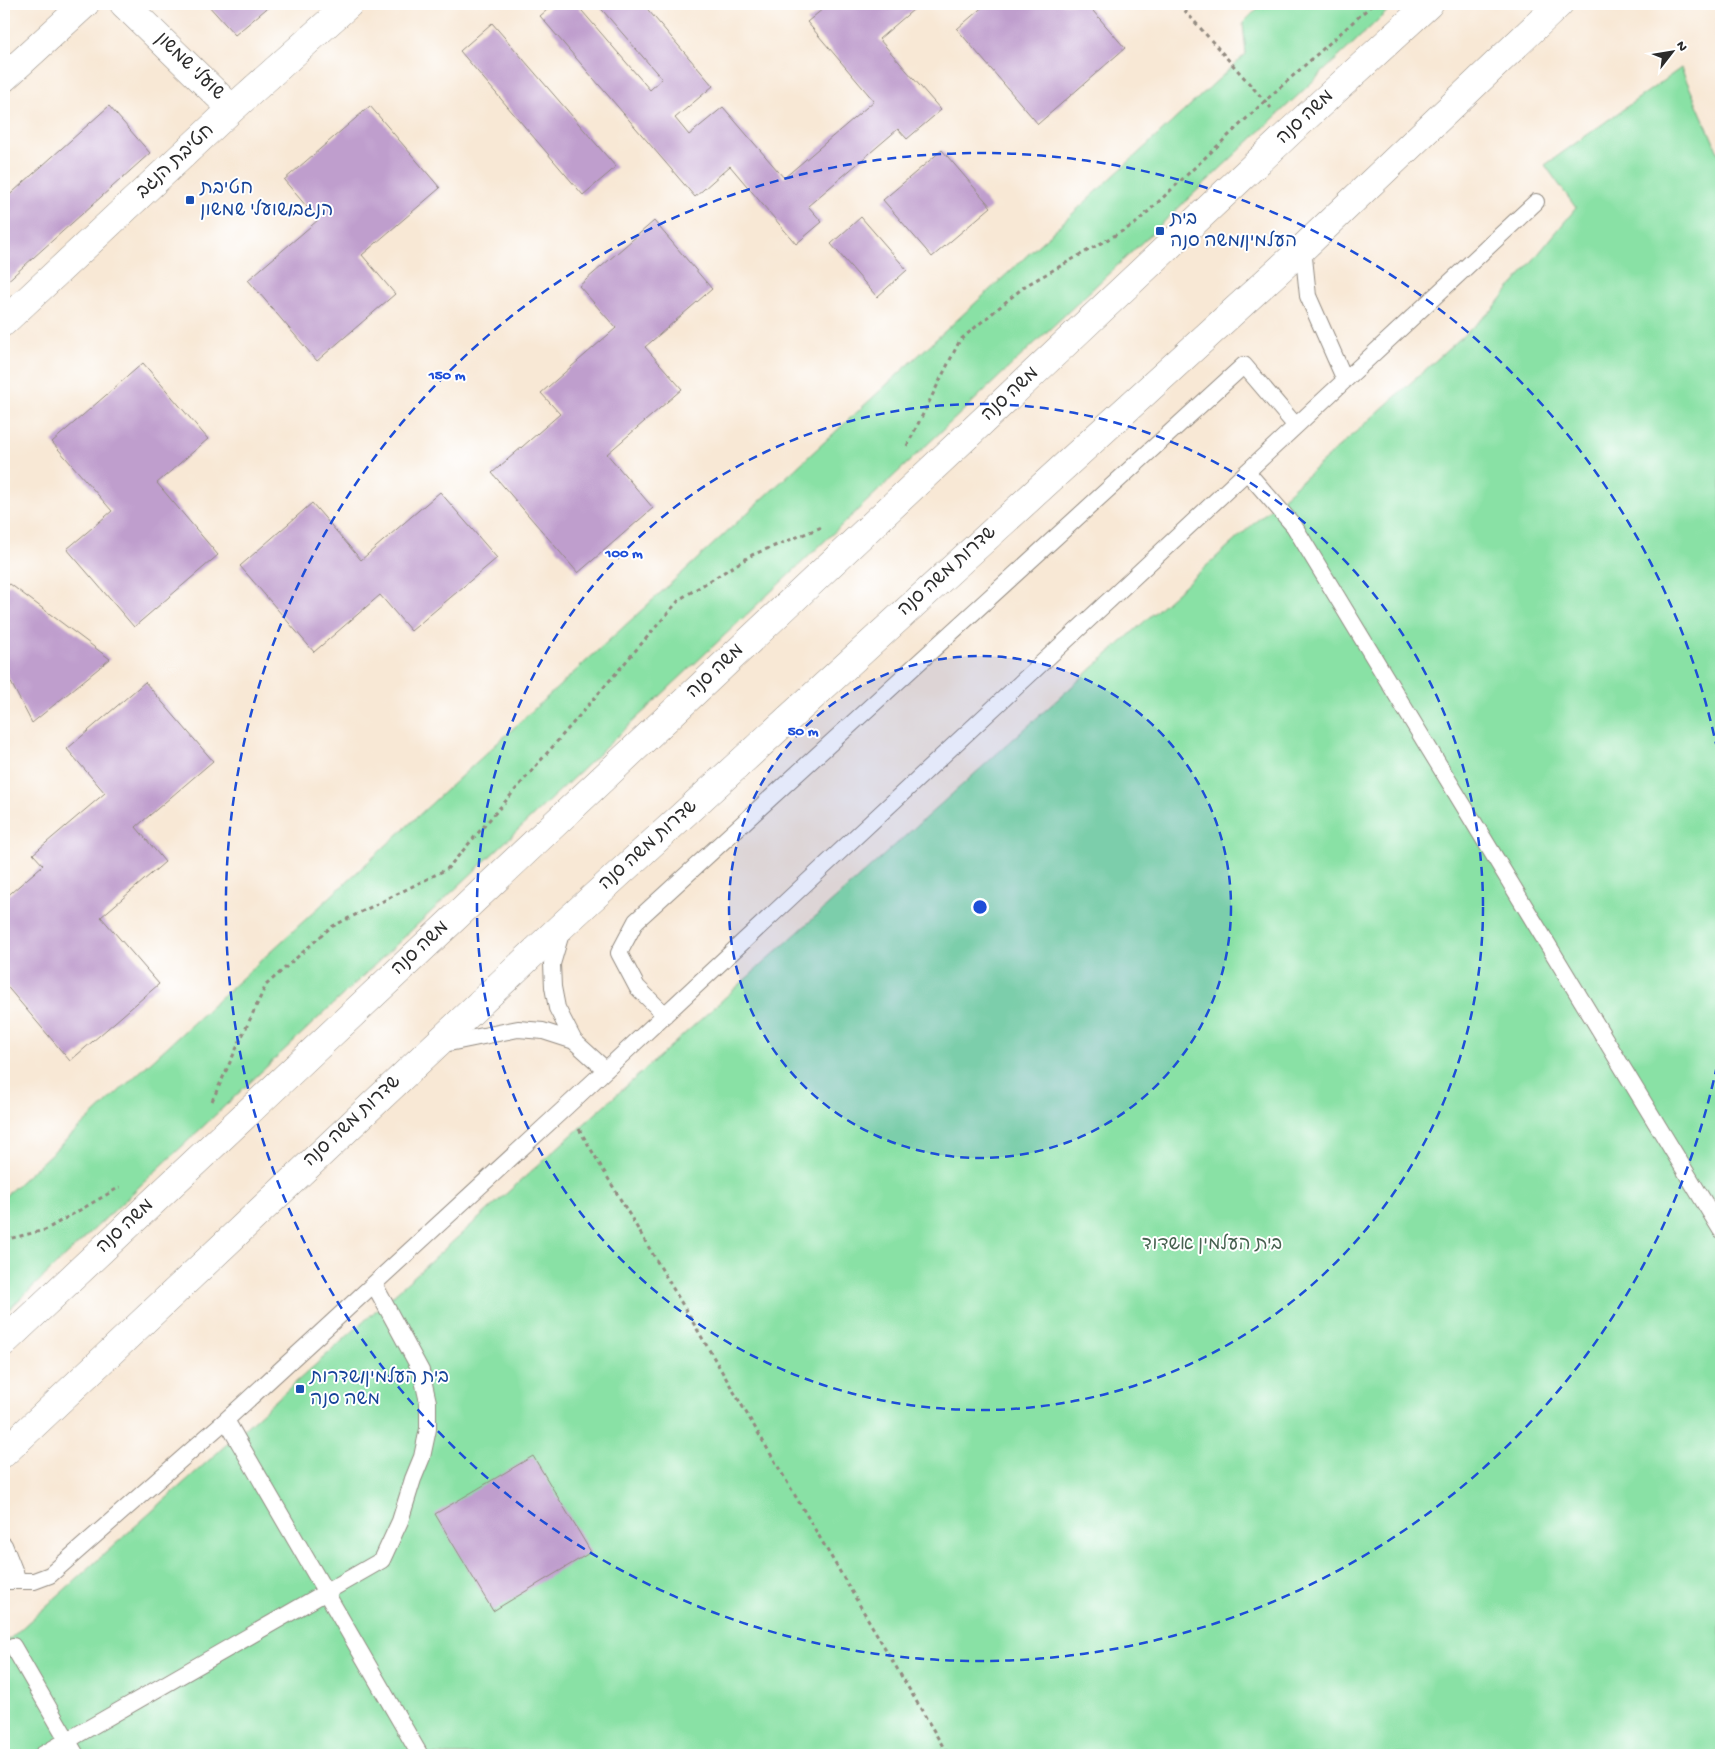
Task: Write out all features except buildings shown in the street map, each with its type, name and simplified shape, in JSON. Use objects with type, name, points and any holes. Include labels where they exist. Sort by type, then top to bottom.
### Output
[{"type":"main road","points":[[4,78],[85,4]]},
{"type":"main road","name":"שועלי שמשון","points":[[124,4],[232,109]]},
{"type":"main road","name":"חטיבת הנגב","points":[[4,322],[232,109],[349,4]]},
{"type":"main road","name":"משה סנה","points":[[4,1342],[1291,131],[1429,4]]},
{"type":"main road","points":[[1303,248],[1559,4]]},
{"type":"main road","name":"שדרות משה סנה","points":[[4,1452],[564,924],[1303,248]]},
{"type":"lane","points":[[4,1545],[9,1579],[34,1581],[50,1575],[226,1420],[566,1107],[1536,202]]},
{"type":"lane","points":[[1303,248],[1308,296],[1345,380]]},
{"type":"lane","points":[[665,1015],[637,987],[619,953],[636,921],[1244,364],[1296,426]]},
{"type":"lane","points":[[1247,472],[1294,526],[1721,1230]]},
{"type":"lane","points":[[564,924],[552,964],[553,987],[558,1008],[574,1041],[606,1070]]},
{"type":"lane","points":[[434,1046],[518,1029],[543,1031],[574,1041]]},
{"type":"lane","points":[[42,1755],[382,1560],[400,1521],[422,1457],[428,1429],[428,1402],[421,1371],[374,1284]]},
{"type":"lane","points":[[226,1420],[420,1755]]},
{"type":"lane","points":[[13,1646],[76,1755]]},
{"type":"path","points":[[1179,4],[1291,131]]},
{"type":"path","points":[[902,451],[909,445],[960,340],[1025,286],[1135,224],[1265,101],[1373,4]]},
{"type":"path","points":[[206,1107],[213,1100],[266,985],[331,926],[447,869],[680,599],[752,554],[830,524]]},
{"type":"path","points":[[566,1107],[948,1755]]},
{"type":"path","points":[[4,1240],[46,1230],[126,1184]]},
{"type":"green space","points":[[1262,4],[1395,4],[4,1314],[4,1197],[1246,54],[1243,23]]},
{"type":"green space","name":"בית העלמין אשדוד","points":[[1681,68],[1721,159],[1721,1755],[4,1755],[4,1644],[1493,309],[1576,208],[1545,165]]},
{"type":"place","name":"חטיבת הנגב/שועלי שמשון","points":[[190,200]]},
{"type":"place","name":"בית העלמין/משה סנה","points":[[1160,231]]},
{"type":"place","name":"בית העלמין/שדרות משה סנה","points":[[300,1389]]}]
